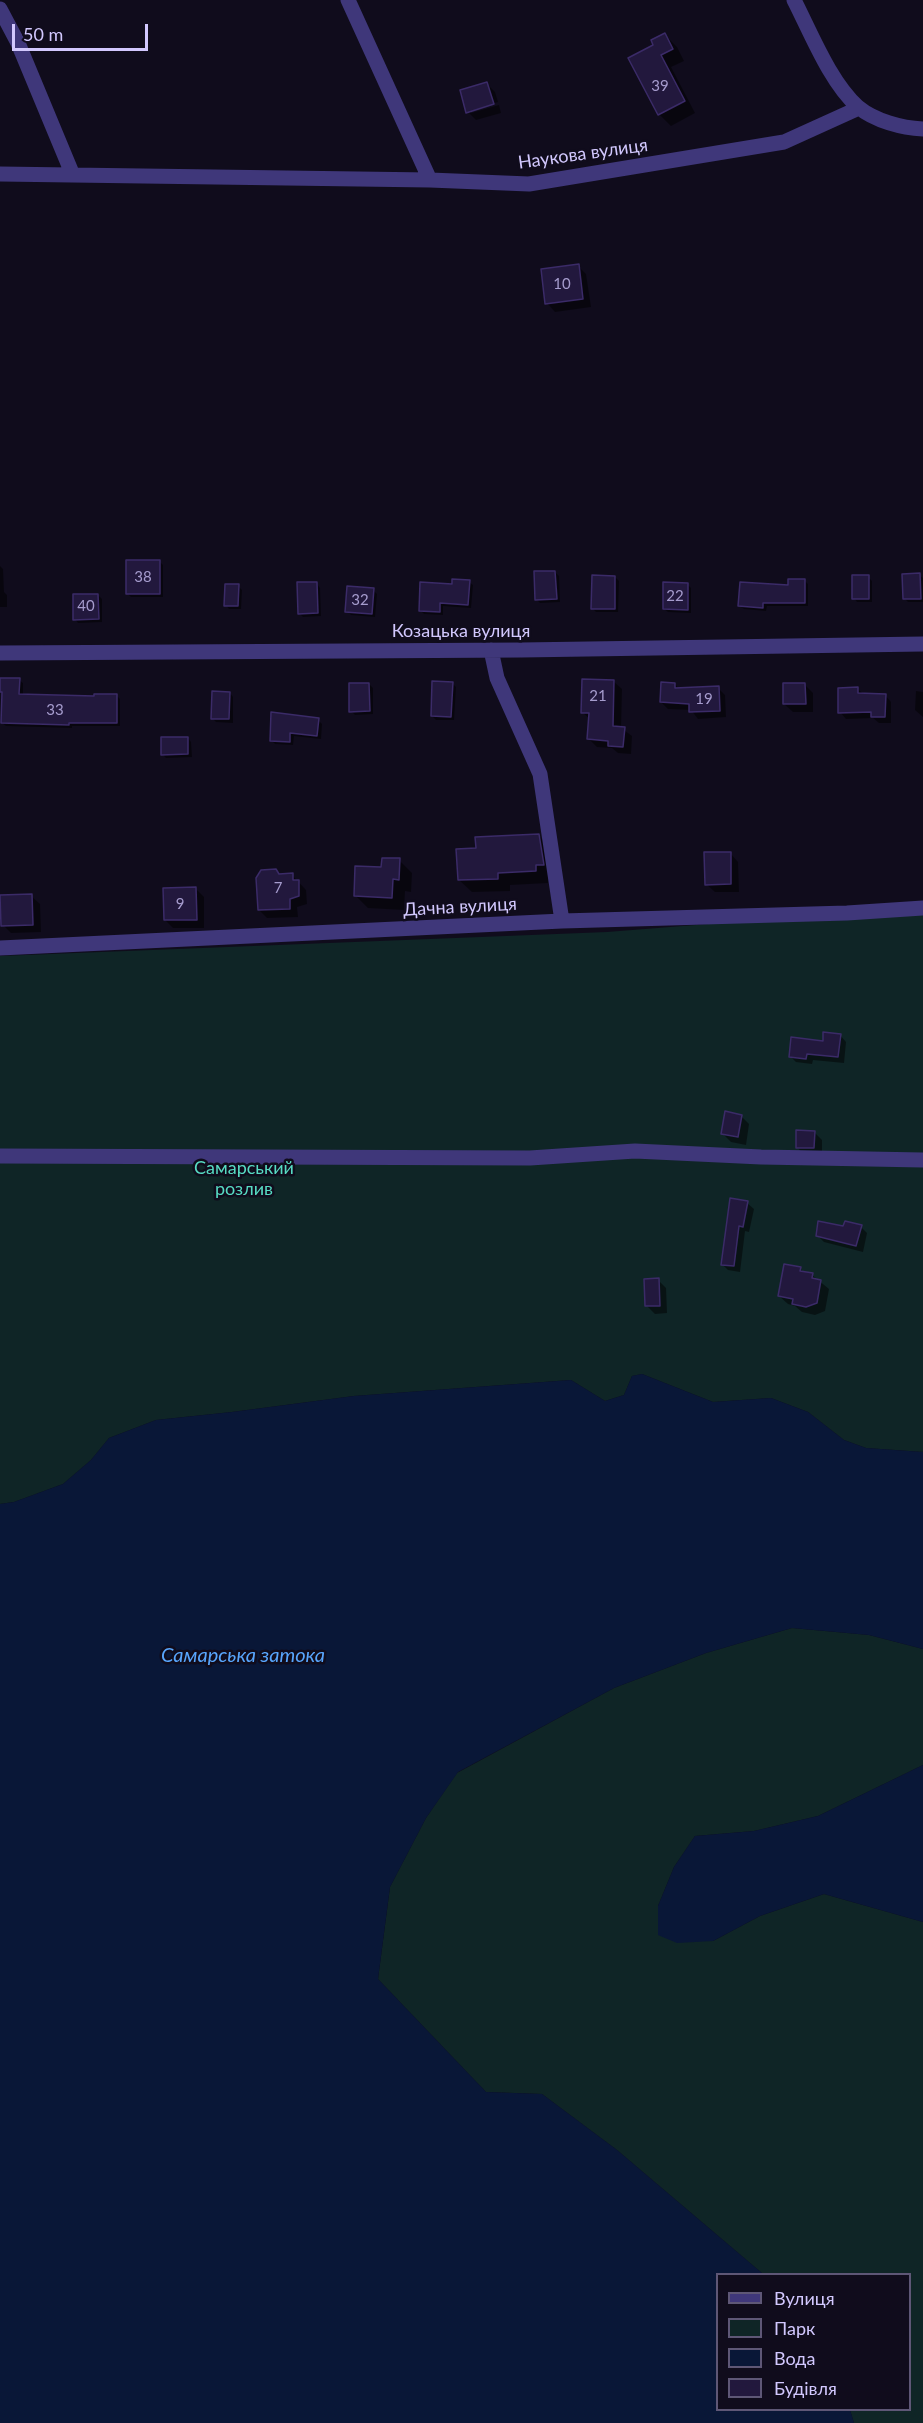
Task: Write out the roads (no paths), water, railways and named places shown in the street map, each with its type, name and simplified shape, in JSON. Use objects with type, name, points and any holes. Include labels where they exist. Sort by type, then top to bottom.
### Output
[{"type":"street","points":[[348,0],[430,180]]},
{"type":"street","points":[[794,0],[837,82],[859,108],[898,127],[923,129]]},
{"type":"street","points":[[0,9],[18,43],[72,173]]},
{"type":"street","name":"Наукова вулиця","points":[[0,174],[72,173],[530,184],[784,142],[859,108]]},
{"type":"street","name":"Козацька вулиця","points":[[0,653],[923,644]]},
{"type":"street","points":[[491,650],[497,678],[540,774],[562,921]]},
{"type":"street","name":"Дачна вулиця","points":[[0,948],[562,921],[847,913],[923,908]]},
{"type":"street","points":[[0,1156],[530,1158],[636,1151],[761,1157],[923,1160]]},
{"type":"water","name":"Самарська затока","points":[[642,1374],[713,1402],[771,1398],[808,1412],[844,1440],[866,1448],[923,1452],[923,1649],[869,1635],[792,1628],[706,1653],[614,1688],[458,1772],[426,1818],[390,1887],[378,1979],[486,2092],[542,2094],[617,2150],[762,2273],[716,2273],[716,2411],[850,2411],[854,2423],[0,2423],[0,1504],[14,1502],[63,1484],[91,1460],[109,1438],[156,1420],[354,1396],[571,1380],[605,1401],[624,1395],[632,1376]]},
{"type":"water","points":[[923,1765],[923,1922],[824,1894],[760,1916],[713,1941],[677,1943],[658,1935],[658,1906],[674,1867],[695,1836],[754,1831],[818,1816]]},
{"type":"park label","name":"Самарський розлив","points":[[244,1178]]}]
